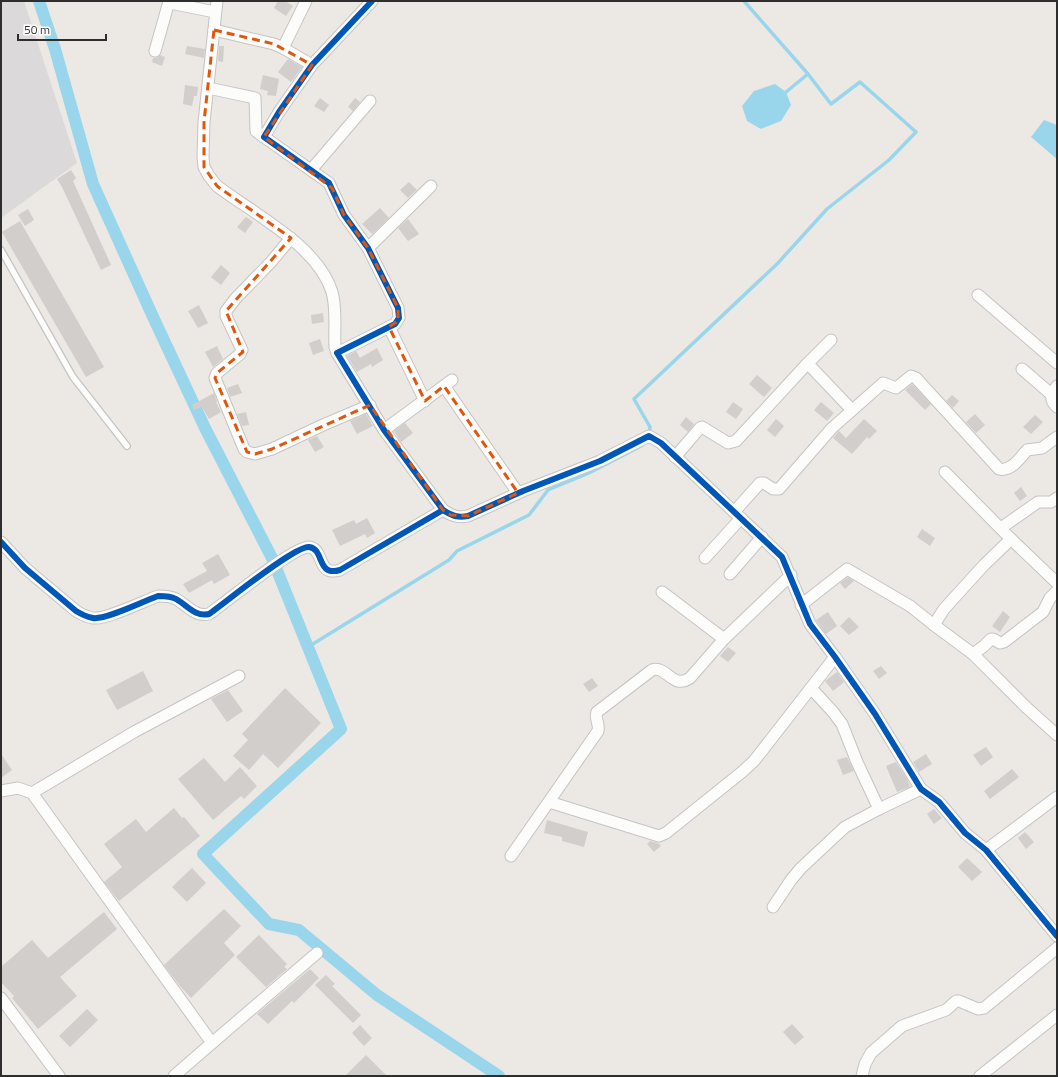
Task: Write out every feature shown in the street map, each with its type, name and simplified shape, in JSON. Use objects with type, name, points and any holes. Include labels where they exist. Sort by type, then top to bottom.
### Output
[{"type":"street","points":[[283,48],[306,1]]},
{"type":"street","points":[[264,137],[279,112],[312,65],[372,1]]},
{"type":"street","points":[[155,51],[168,5],[170,3],[216,6],[208,88],[203,157],[204,167],[217,186],[291,238],[320,266],[332,294],[335,347],[337,353],[384,430],[443,510],[459,518],[468,516],[518,493],[600,461],[649,436],[661,443],[782,557],[791,575],[801,605],[810,624],[875,714],[921,789],[939,802],[964,834],[986,850],[1057,936]]},
{"type":"street","points":[[214,30],[274,44],[312,65]]},
{"type":"street","points":[[208,88],[254,97],[256,100],[256,131],[258,134],[329,183],[344,215],[368,248],[398,308],[400,314],[398,321],[337,353]]},
{"type":"street","points":[[311,170],[370,101]]},
{"type":"street","points":[[368,248],[431,186]]},
{"type":"street","points":[[291,238],[226,311],[226,316],[242,350],[240,354],[217,373],[215,378],[244,448],[248,452],[255,454],[272,449],[370,405]]},
{"type":"street","points":[[978,295],[1057,363]]},
{"type":"street","points":[[389,327],[425,401]]},
{"type":"street","points":[[675,457],[702,427],[728,443],[736,441],[831,340]]},
{"type":"street","points":[[806,365],[811,367],[852,410]]},
{"type":"street","points":[[1022,369],[1054,390],[1052,401],[1057,407]]},
{"type":"street","points":[[705,558],[760,483],[764,483],[773,490],[779,489],[832,428],[883,383],[896,388],[911,376],[916,378],[999,469],[1003,470],[1016,462],[1027,450],[1042,448],[1057,437]]},
{"type":"street","points":[[384,430],[448,383],[518,493]]},
{"type":"street","points":[[945,472],[1057,583]]},
{"type":"street","points":[[1001,528],[1038,502],[1051,502],[1057,498]]},
{"type":"street","points":[[1,542],[25,568],[76,611],[94,618],[104,617],[158,596],[166,596],[176,599],[196,613],[202,615],[209,614],[270,568],[300,550],[307,547],[311,548],[316,551],[327,570],[332,572],[340,570],[443,510]]},
{"type":"street","points":[[730,574],[762,537]]},
{"type":"street","points":[[934,625],[944,609],[984,565],[1011,539]]},
{"type":"street","points":[[801,605],[847,569],[910,606],[973,654],[1027,708],[1057,735]]},
{"type":"street","points":[[511,856],[598,731],[599,728],[595,715],[597,712],[652,670],[660,670],[675,680],[685,682],[724,639],[791,575]]},
{"type":"street","points":[[662,592],[724,639]]},
{"type":"street","points":[[973,654],[991,639],[1000,643],[1004,642],[1043,612],[1050,598],[1057,592]]},
{"type":"street","points":[[549,802],[662,836],[672,830],[754,761],[835,657]]},
{"type":"street","points":[[32,793],[134,732],[239,676]]},
{"type":"street","points":[[810,688],[833,712],[842,724],[857,762],[879,809]]},
{"type":"street","points":[[1,791],[18,788],[32,793],[212,1043]]},
{"type":"street","points":[[773,907],[801,868],[829,840],[845,827],[921,789]]},
{"type":"street","points":[[986,850],[1057,797]]},
{"type":"street","points":[[862,1076],[865,1064],[871,1053],[897,1030],[908,1023],[946,1010],[956,1001],[962,1001],[978,1010],[984,1008],[1057,948]]},
{"type":"street","points":[[174,1076],[317,953]]},
{"type":"street","points":[[1,998],[59,1076]]},
{"type":"street","points":[[980,1076],[1057,1015]]},
{"type":"lane","points":[[1,250],[73,376],[127,446]]},
{"type":"highlighted area","points":[[214,30],[274,44],[312,65],[264,137],[332,188],[344,215],[368,248],[398,308],[398,321],[389,327],[425,401],[444,386],[518,493],[468,516],[451,515],[443,510],[370,405],[272,449],[255,454],[247,452],[215,378],[217,373],[243,352],[226,311],[291,238],[217,186],[204,167],[204,122]]},
{"type":"shaded area","points":[[1,1],[24,1],[77,163],[1,218]]},
{"type":"water","points":[[775,84],[786,92],[791,105],[781,121],[761,129],[747,121],[742,106],[754,91]]},
{"type":"water","points":[[1044,120],[1057,125],[1057,159],[1031,137]]},
{"type":"building","points":[[278,1],[285,1],[293,6],[286,16],[274,8]]},
{"type":"building","points":[[187,46],[205,49],[204,58],[185,54]]},
{"type":"building","points":[[219,46],[224,46],[223,62],[218,61]]},
{"type":"building","points":[[160,55],[165,57],[162,66],[152,62],[153,58],[157,58]]},
{"type":"building","points":[[288,59],[302,67],[291,82],[278,72]]},
{"type":"building","points":[[263,75],[279,79],[276,96],[267,95],[268,91],[260,89]]},
{"type":"building","points":[[185,85],[198,87],[197,96],[194,96],[192,106],[183,104]]},
{"type":"building","points":[[320,98],[329,105],[324,112],[314,106]]},
{"type":"building","points":[[355,98],[360,102],[353,111],[348,107]]},
{"type":"building","points":[[71,170],[76,178],[73,181],[111,265],[101,270],[57,179]]},
{"type":"building","points":[[409,182],[417,190],[408,198],[400,190]]},
{"type":"building","points":[[380,208],[389,218],[372,234],[362,224]]},
{"type":"building","points":[[28,209],[34,220],[25,226],[18,215]]},
{"type":"building","points":[[246,217],[253,222],[245,233],[237,227]]},
{"type":"building","points":[[408,219],[419,234],[408,241],[398,228]]},
{"type":"building","points":[[20,221],[104,367],[86,377],[2,232]]},
{"type":"building","points":[[221,265],[230,273],[221,285],[211,277]]},
{"type":"building","points":[[199,305],[208,323],[198,328],[188,311]]},
{"type":"building","points":[[323,313],[324,322],[312,324],[311,315]]},
{"type":"building","points":[[320,339],[324,351],[313,355],[309,343]]},
{"type":"building","points":[[217,346],[223,359],[213,367],[205,352]]},
{"type":"building","points":[[377,348],[383,360],[372,367],[371,364],[357,372],[347,356],[356,351],[360,358]]},
{"type":"building","points":[[757,375],[772,388],[764,397],[749,384]]},
{"type":"building","points":[[238,384],[242,393],[230,397],[227,388]]},
{"type":"building","points":[[912,384],[931,404],[925,410],[905,390]]},
{"type":"building","points":[[214,393],[216,402],[221,412],[209,419],[202,407],[194,410],[192,405]]},
{"type":"building","points":[[952,395],[959,401],[953,408],[946,401]]},
{"type":"building","points":[[733,402],[743,409],[736,419],[726,412]]},
{"type":"building","points":[[821,402],[834,413],[827,421],[814,410]]},
{"type":"building","points":[[246,412],[249,425],[242,426],[237,414]]},
{"type":"building","points":[[366,414],[373,426],[357,434],[350,421]]},
{"type":"building","points":[[975,414],[985,425],[976,433],[966,422]]},
{"type":"building","points":[[1035,415],[1043,422],[1031,434],[1023,427]]},
{"type":"building","points":[[686,417],[694,424],[688,432],[680,425]]},
{"type":"building","points":[[776,419],[784,426],[775,437],[767,430]]},
{"type":"building","points":[[864,419],[877,431],[869,439],[867,437],[852,454],[833,438],[839,431],[846,438]]},
{"type":"building","points":[[405,423],[413,433],[401,442],[394,431]]},
{"type":"building","points":[[317,436],[324,447],[315,452],[308,440]]},
{"type":"building","points":[[1021,487],[1027,496],[1020,501],[1014,493]]},
{"type":"building","points":[[367,518],[375,533],[367,538],[365,534],[340,546],[332,530],[354,520],[356,524]]},
{"type":"building","points":[[922,529],[935,538],[930,546],[917,537]]},
{"type":"building","points":[[218,554],[230,575],[214,584],[212,580],[189,593],[183,584],[207,571],[202,563]]},
{"type":"building","points":[[848,577],[854,581],[845,589],[840,583]]},
{"type":"building","points":[[1003,611],[1010,617],[1000,632],[992,626]]},
{"type":"building","points":[[828,612],[837,626],[826,634],[816,620]]},
{"type":"building","points":[[849,617],[859,627],[849,635],[840,626]]},
{"type":"building","points":[[728,647],[736,653],[728,662],[720,656]]},
{"type":"building","points":[[881,666],[887,673],[879,679],[873,671]]},
{"type":"building","points":[[143,671],[153,691],[117,710],[106,690]]},
{"type":"building","points":[[837,672],[844,682],[833,691],[825,681]]},
{"type":"building","points":[[592,678],[598,686],[589,692],[583,684]]},
{"type":"building","points":[[285,688],[321,723],[278,768],[263,754],[249,770],[233,756],[248,740],[242,734]]},
{"type":"building","points":[[228,690],[243,711],[227,722],[211,699]]},
{"type":"building","points":[[986,747],[993,757],[981,766],[973,755]]},
{"type":"building","points":[[1,754],[12,770],[1,778]]},
{"type":"building","points":[[926,754],[932,764],[919,772],[913,762]]},
{"type":"building","points":[[847,757],[854,771],[843,775],[837,760]]},
{"type":"building","points":[[204,758],[225,782],[240,767],[257,786],[244,799],[241,796],[213,820],[178,779]]},
{"type":"building","points":[[896,762],[907,779],[910,787],[897,792],[886,766]]},
{"type":"building","points":[[1012,769],[1019,777],[990,799],[984,791]]},
{"type":"building","points":[[174,808],[182,818],[184,817],[200,836],[119,901],[104,882],[122,867],[104,844],[136,819],[146,832]]},
{"type":"building","points":[[934,809],[942,818],[934,824],[927,814]]},
{"type":"building","points":[[547,820],[588,832],[584,847],[562,841],[562,837],[544,833]]},
{"type":"building","points":[[1025,832],[1034,842],[1026,849],[1018,838]]},
{"type":"building","points":[[650,841],[658,843],[661,846],[654,852],[647,844]]},
{"type":"building","points":[[967,858],[982,872],[972,881],[958,867]]},
{"type":"building","points":[[192,868],[206,883],[187,902],[172,887]]},
{"type":"building","points":[[224,909],[241,926],[224,943],[235,955],[191,998],[164,965]]},
{"type":"building","points":[[104,912],[117,929],[60,977],[77,996],[38,1029],[12,998],[14,996],[1,982],[1,967],[32,940],[48,958]]},
{"type":"building","points":[[259,935],[287,964],[284,967],[287,969],[266,987],[236,957]]},
{"type":"building","points":[[310,969],[319,978],[294,1003],[292,1001],[268,1024],[257,1014]]},
{"type":"building","points":[[326,975],[335,984],[332,986],[361,1015],[353,1023],[315,985]]},
{"type":"building","points":[[87,1009],[98,1020],[70,1047],[59,1036]]},
{"type":"building","points":[[792,1024],[804,1037],[795,1045],[783,1032]]},
{"type":"building","points":[[360,1025],[372,1038],[364,1046],[352,1033]]},
{"type":"building","points":[[366,1055],[387,1076],[345,1076]]},
{"type":"waterway","points":[[39,1],[55,49],[93,184],[206,430],[272,558],[341,729],[203,854],[269,924],[299,930],[377,995],[499,1076]]},
{"type":"waterway","points":[[649,434],[650,427],[634,399],[777,264],[827,209],[889,160],[916,132],[860,82],[831,104],[808,74],[744,1]]},
{"type":"waterway","points":[[786,92],[808,74]]},
{"type":"waterway","points":[[308,647],[449,560],[457,551],[529,515],[548,490],[589,473],[641,446]]},
{"type":"cycle path","points":[[372,1],[312,65],[279,112],[264,137],[329,183],[344,215],[368,248],[398,308],[399,318],[395,324],[337,353],[384,430],[443,510]]},
{"type":"cycle path","points":[[1,542],[25,568],[76,611],[89,617],[99,618],[107,616],[158,596],[174,598],[192,610],[204,615],[209,614],[259,576],[301,549],[309,547],[314,549],[327,570],[340,570],[443,510],[455,516],[468,516],[523,491],[600,461],[649,436],[661,443],[782,557],[810,624],[875,714],[921,789],[939,802],[965,833],[986,850],[1057,936]]}]
